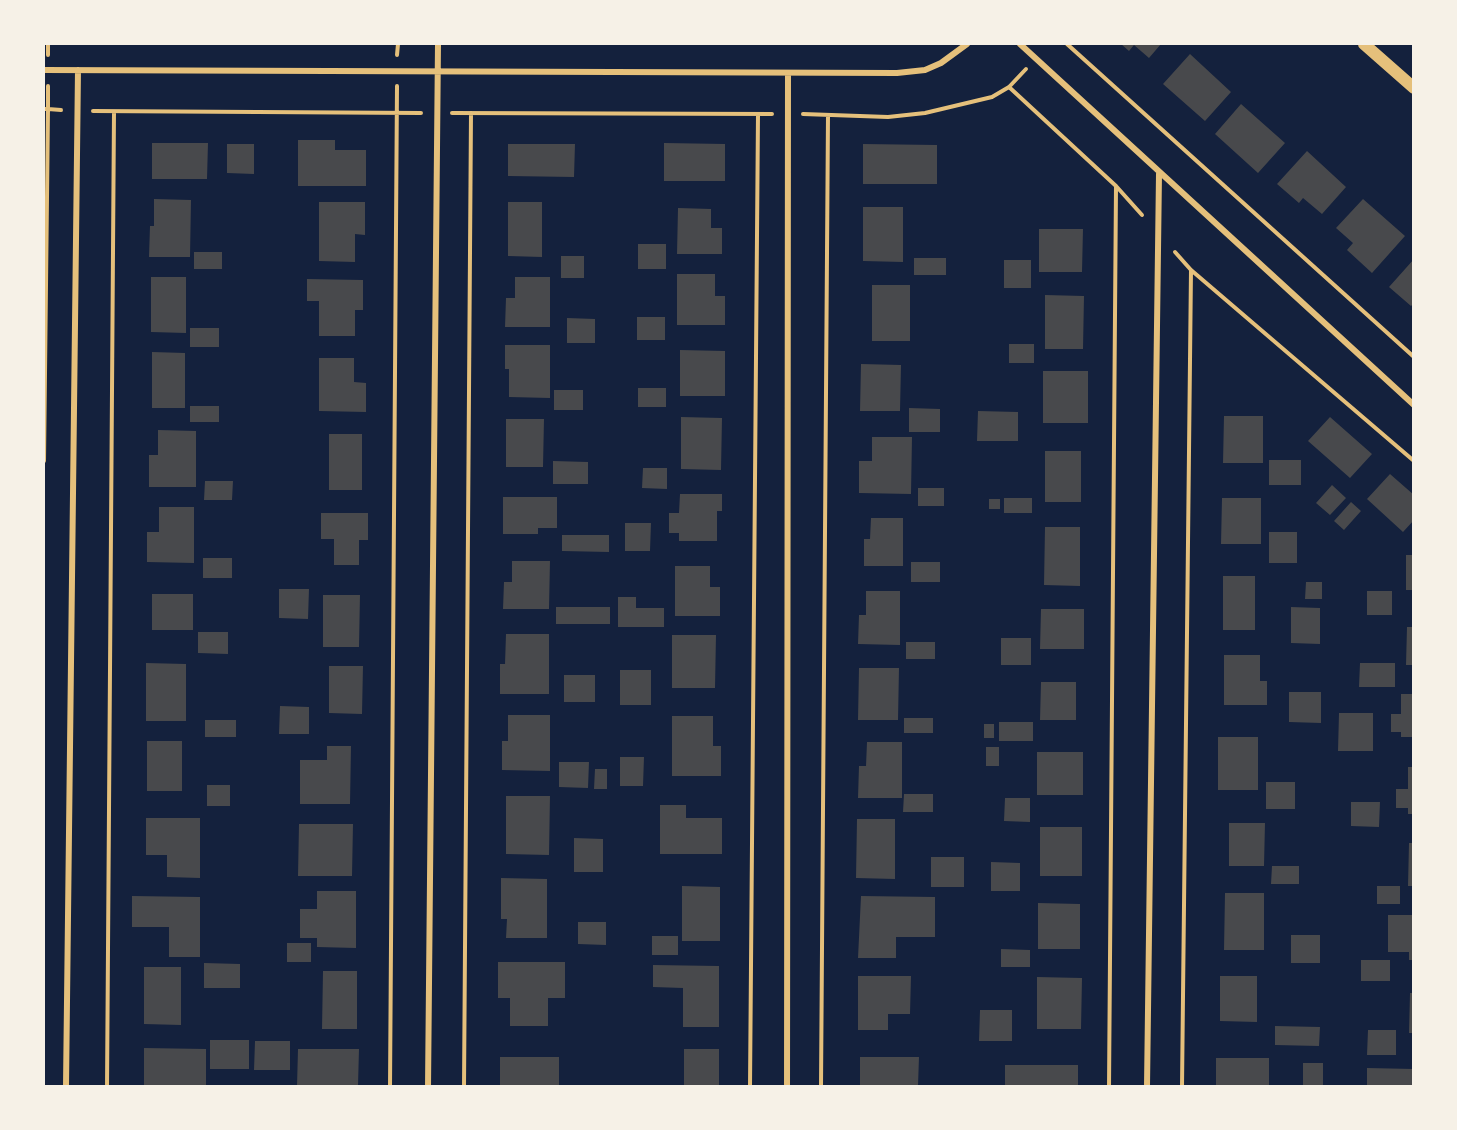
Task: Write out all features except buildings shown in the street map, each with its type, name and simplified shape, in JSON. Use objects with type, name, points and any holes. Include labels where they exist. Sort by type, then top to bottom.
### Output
[{"type":"main road","points":[[1364,44],[1413,88]]},
{"type":"street","points":[[428,1086],[438,44]]},
{"type":"street","points":[[44,70],[897,73],[925,70],[941,63],[967,44]]},
{"type":"street","points":[[1020,44],[1413,405]]},
{"type":"street","points":[[66,1086],[78,70]]},
{"type":"street","points":[[787,1086],[788,74]]},
{"type":"street","points":[[1147,1086],[1160,174]]},
{"type":"path","points":[[390,1086],[398,44]]},
{"type":"path","points":[[1066,44],[1413,357]]},
{"type":"path","points":[[820,1086],[828,115],[888,117],[925,113],[992,98],[1009,87],[1116,186],[1109,1086]]},
{"type":"path","points":[[44,461],[45,141],[48,109]]},
{"type":"path","points":[[107,1086],[114,111],[396,113]]},
{"type":"path","points":[[464,1086],[471,113],[758,114],[750,1086]]},
{"type":"path","points":[[1182,1086],[1191,270],[1413,461]]}]
